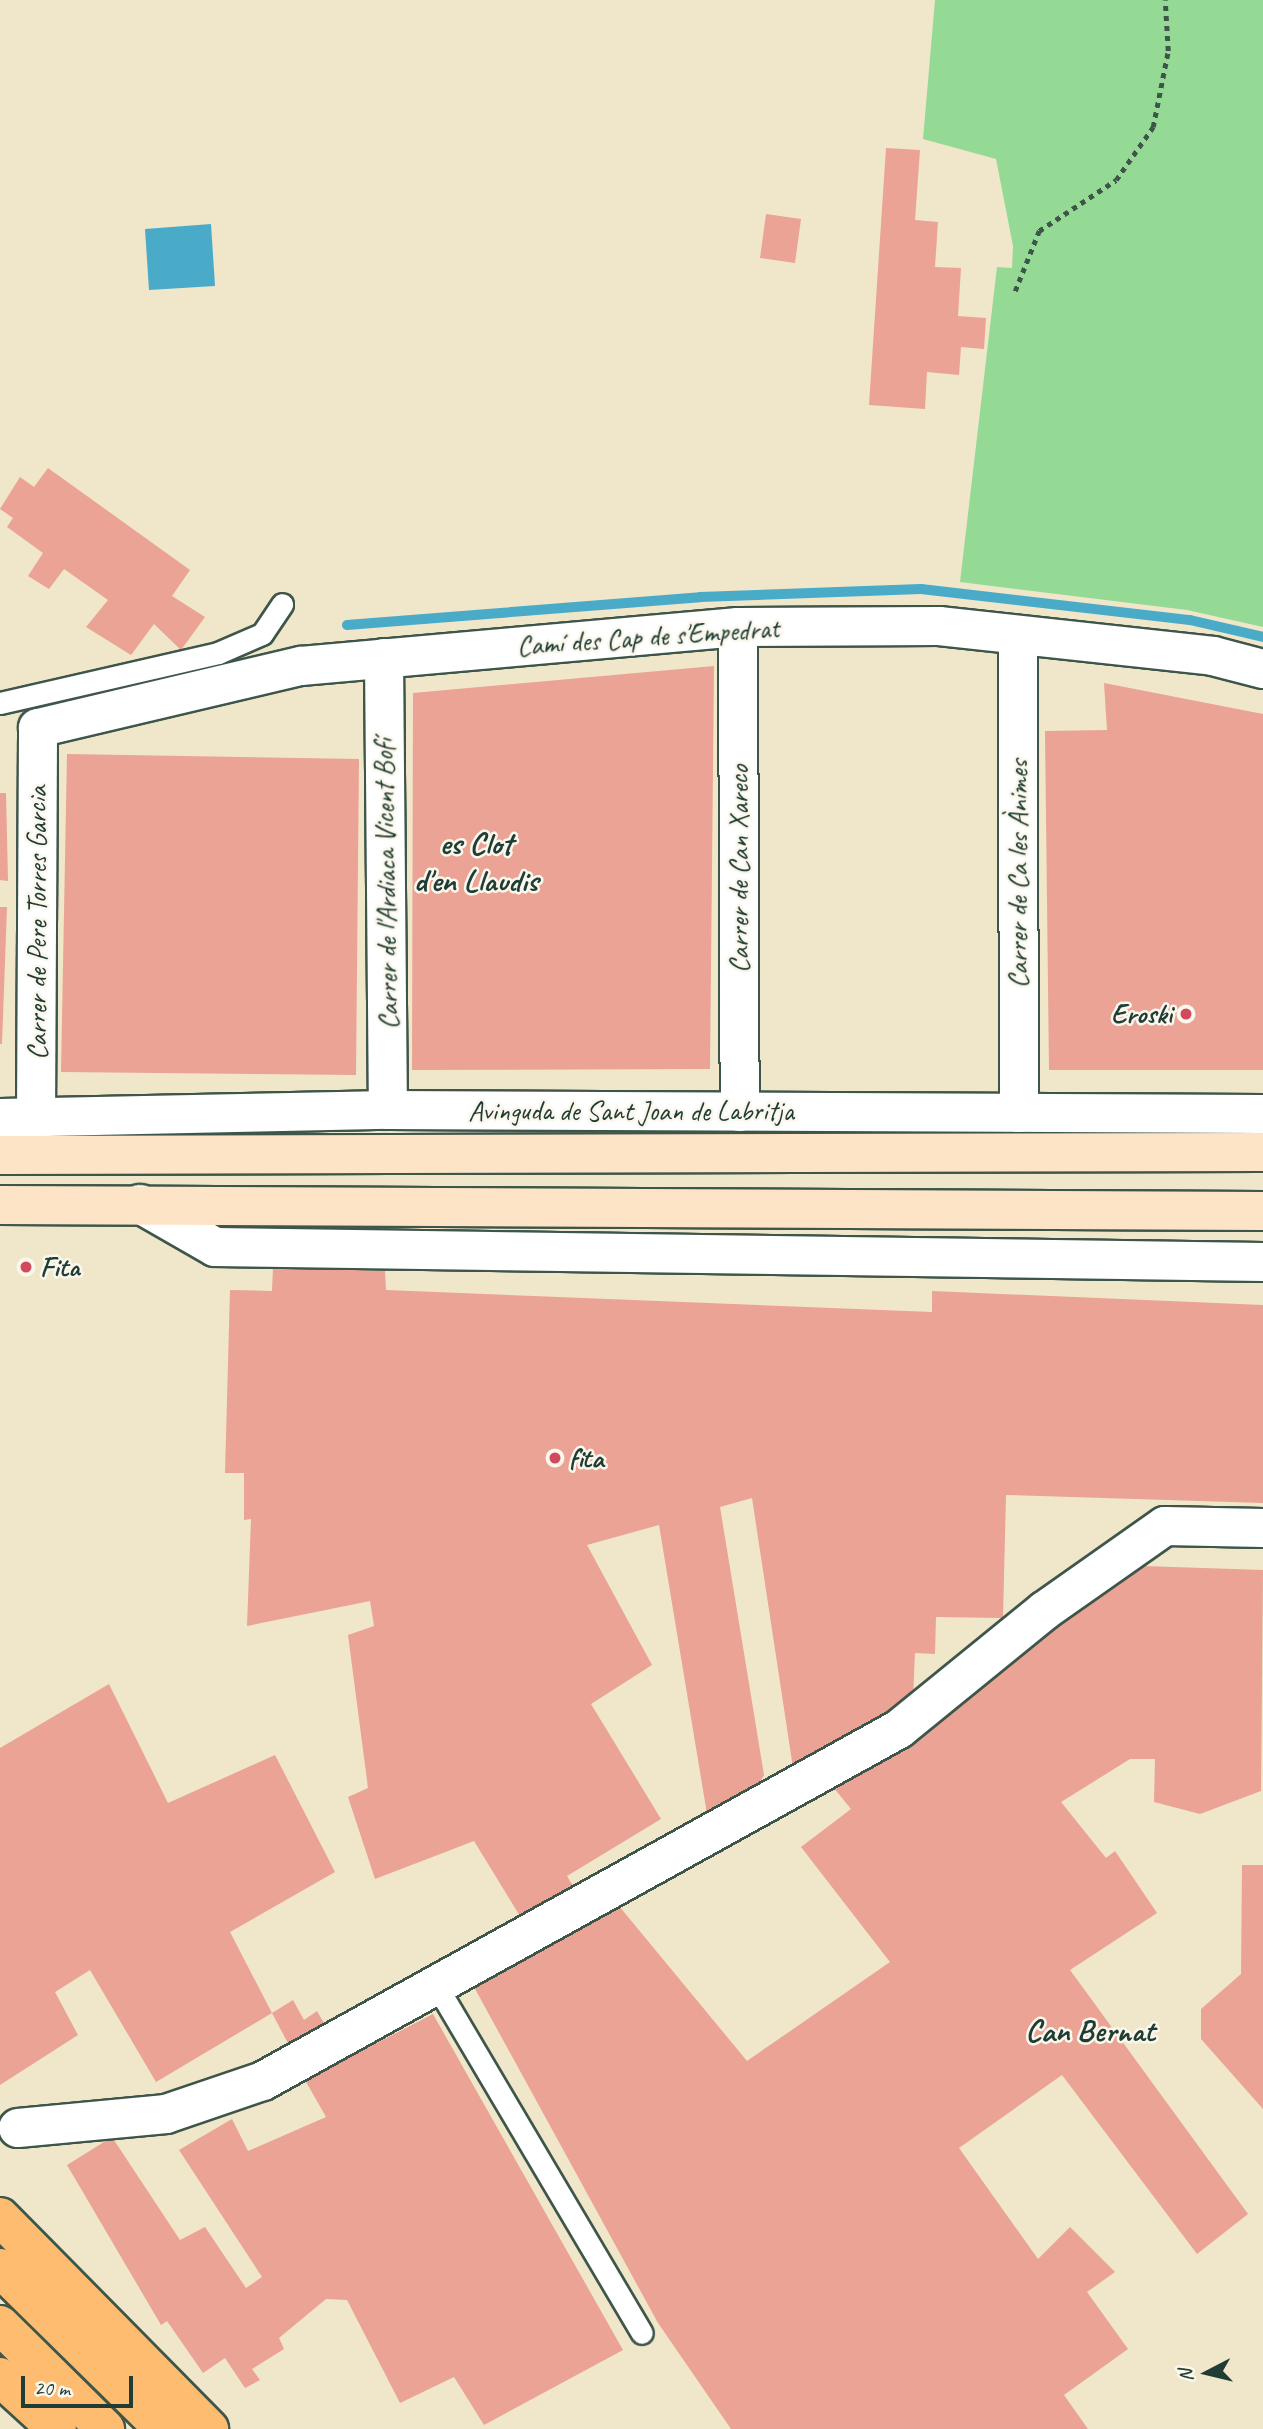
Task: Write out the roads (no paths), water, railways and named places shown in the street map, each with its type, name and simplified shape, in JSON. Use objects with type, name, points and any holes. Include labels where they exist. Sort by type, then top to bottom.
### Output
[{"type":"highway","points":[[0,2217],[209,2429]]},
{"type":"highway","points":[[0,2268],[164,2429]]},
{"type":"highway","points":[[0,2325],[105,2429]]},
{"type":"highway","points":[[0,2376],[57,2429]]},
{"type":"main road","name":"Avinguda de Sant Joan de Labritja","points":[[0,1155],[1263,1152]]},
{"type":"main road","points":[[0,1205],[1263,1212]]},
{"type":"street","name":"Camí des Cap de s'Empedrat","points":[[38,728],[301,666],[738,626],[939,626],[1213,656],[1263,669]]},
{"type":"street","name":"Carrer de Can Xareco","points":[[738,626],[740,1112]]},
{"type":"street","name":"Carrer de Ca les Ànimes","points":[[1018,635],[1019,1113]]},
{"type":"street","name":"Carrer de l'Ardiaca Vicent Bofí","points":[[383,658],[388,1110]]},
{"type":"street","name":"Carrer de Pere Torres Garcia","points":[[18,1118],[38,728]]},
{"type":"street","name":"Avinguda de Sant Joan de Labritja","points":[[18,1118],[388,1110],[1263,1114]]},
{"type":"street","points":[[140,1204],[215,1247],[1263,1262]]},
{"type":"street","points":[[18,2128],[166,2115],[262,2081],[899,1729],[1044,1611],[1165,1526],[1263,1528]]},
{"type":"lane","points":[[0,703],[218,653],[262,634],[282,604]]},
{"type":"lane","points":[[436,1985],[642,2333]]},
{"type":"water","points":[[211,224],[215,286],[149,290],[145,229]]},
{"type":"waterway","points":[[347,625],[700,597],[921,589],[1190,620],[1263,637]]},
{"type":"place","name":"Eroski","points":[[1186,1014]]},
{"type":"place","name":"Fita","points":[[26,1267]]},
{"type":"place","name":"fita","points":[[555,1458]]},
{"type":"district","name":"es Clot d'en Llaudis","points":[[476,864]]},
{"type":"district","name":"Can Bernat","points":[[1090,2031]]}]
